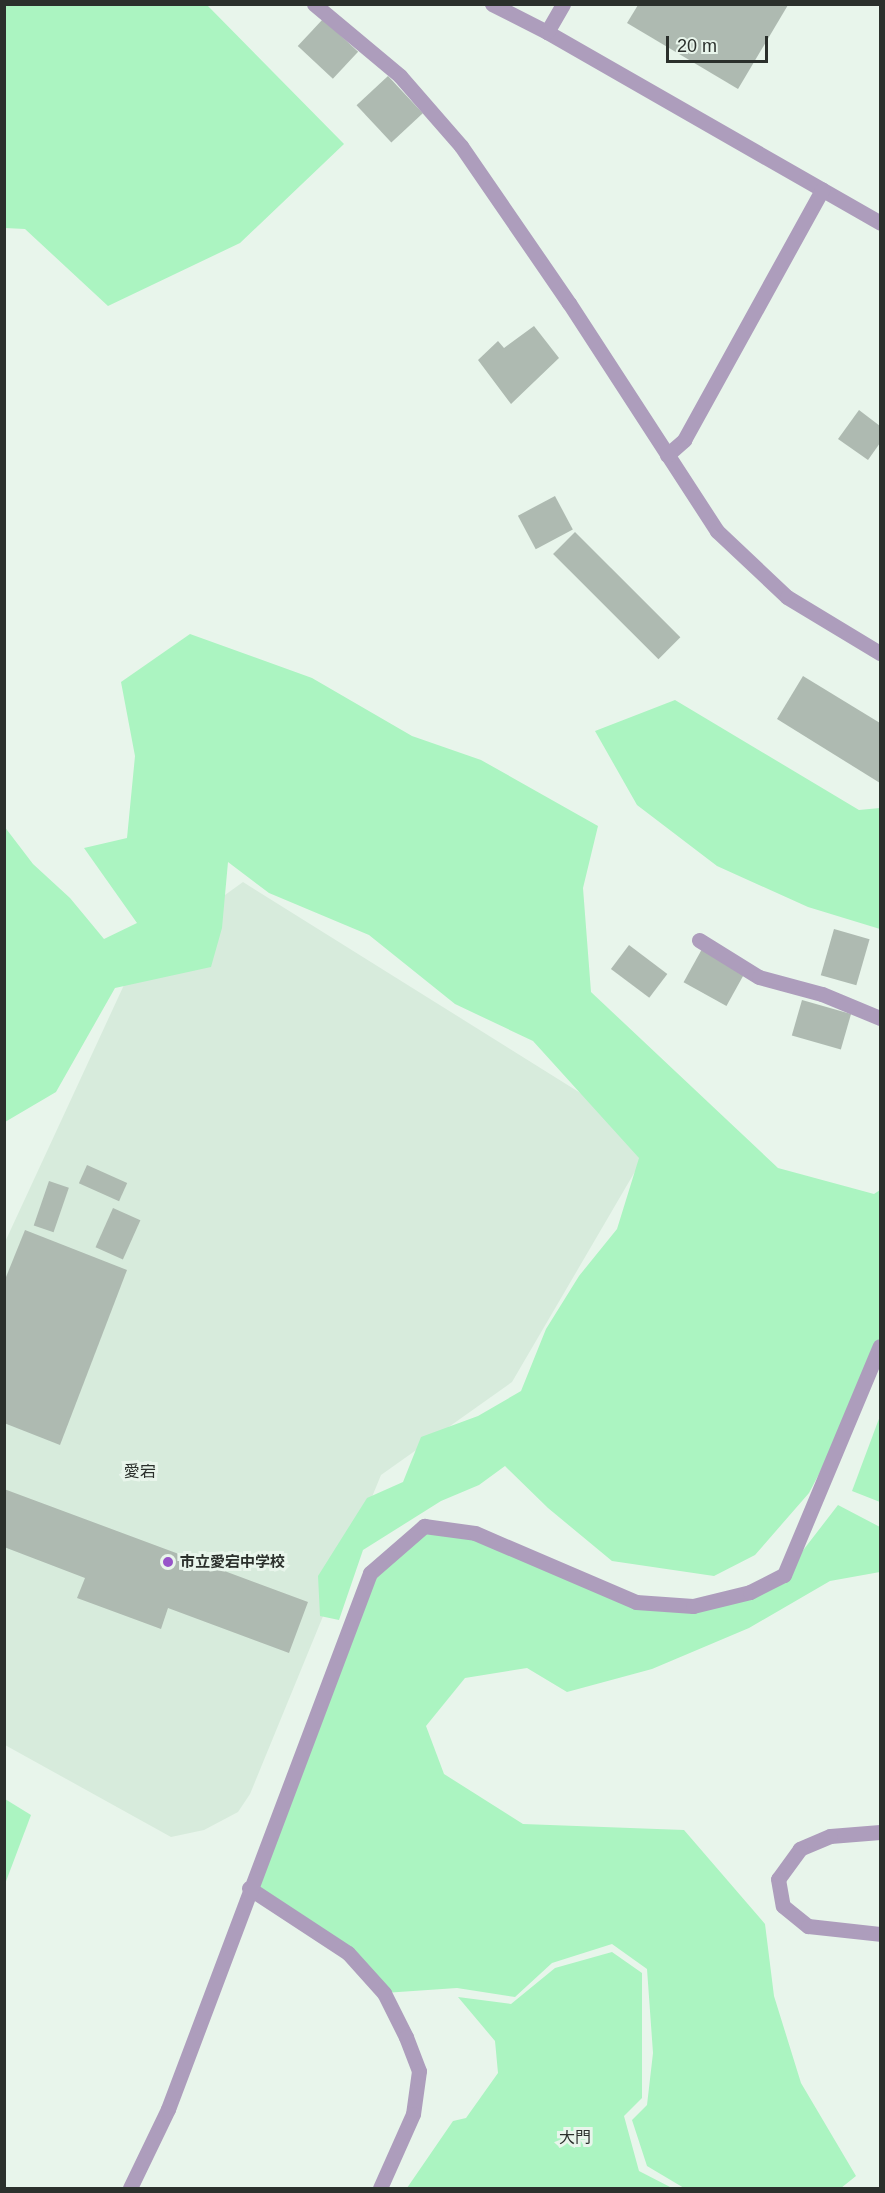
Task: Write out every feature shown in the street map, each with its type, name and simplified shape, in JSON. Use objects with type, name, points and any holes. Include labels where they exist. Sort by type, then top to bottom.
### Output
[{"type":"street","points":[[314,4],[400,76],[461,146],[717,531],[787,597],[880,652]]},
{"type":"street","points":[[492,4],[547,32],[880,223]]},
{"type":"street","points":[[547,32],[563,4]]},
{"type":"street","points":[[667,455],[684,440],[822,190]]},
{"type":"street","points":[[699,940],[759,977],[822,994],[880,1018]]},
{"type":"street","points":[[130,2188],[168,2109],[249,1888],[299,1767],[370,1573],[424,1526],[475,1533],[636,1602],[693,1606],[750,1592],[784,1575],[880,1346]]},
{"type":"street","points":[[880,1832],[830,1836],[800,1850],[778,1879],[783,1906],[808,1926],[880,1934]]},
{"type":"street","points":[[249,1888],[348,1953],[384,1993],[406,2037],[418,2071],[413,2114],[380,2188]]},
{"type":"shaded area","points":[[243,882],[654,1139],[512,1382],[381,1475],[250,1794],[238,1812],[204,1830],[171,1837],[5,1745],[5,1242],[136,959]]},
{"type":"green space","points":[[5,4],[207,5],[344,144],[240,243],[108,306],[25,229],[5,228]]},
{"type":"green space","points":[[190,634],[312,678],[412,736],[481,760],[598,826],[583,888],[591,992],[778,1168],[874,1194],[880,1190],[880,1358],[809,1493],[755,1555],[714,1576],[612,1561],[548,1508],[505,1466],[479,1485],[441,1501],[363,1550],[339,1620],[320,1616],[318,1576],[367,1498],[403,1482],[421,1437],[478,1416],[521,1391],[546,1329],[579,1276],[617,1229],[639,1158],[533,1041],[455,1004],[369,935],[269,893],[228,862],[222,928],[211,967],[115,988],[56,1092],[5,1122],[4,826],[33,864],[70,898],[104,939],[137,923],[84,848],[127,838],[135,756],[121,682]]},
{"type":"green space","points":[[675,700],[859,810],[880,808],[880,929],[808,907],[717,866],[637,805],[595,731]]},
{"type":"green space","points":[[880,1416],[880,1502],[852,1491]]},
{"type":"green space","points":[[838,1505],[880,1527],[880,1572],[830,1581],[749,1628],[652,1669],[567,1692],[527,1668],[465,1678],[426,1726],[444,1774],[523,1824],[684,1830],[765,1924],[774,1996],[801,2083],[856,2176],[841,2188],[684,2188],[647,2166],[632,2120],[647,2105],[653,2053],[647,1969],[612,1944],[552,1963],[515,1997],[457,1988],[384,1993],[348,1953],[249,1888],[370,1573],[424,1526],[475,1533],[636,1602],[693,1606],[784,1575]]},
{"type":"green space","points":[[5,1799],[31,1815],[5,1884]]},
{"type":"green space","points":[[612,1952],[642,1973],[642,2098],[624,2116],[639,2171],[672,2188],[407,2188],[453,2121],[466,2118],[498,2073],[495,2041],[458,1997],[511,2004],[555,1968]]},
{"type":"building","points":[[638,5],[788,5],[738,89],[627,23]]},
{"type":"building","points":[[323,19],[358,52],[333,79],[298,46]]},
{"type":"building","points":[[388,76],[423,113],[391,143],[357,105]]},
{"type":"building","points":[[534,326],[559,358],[511,404],[478,360],[498,341],[504,348]]},
{"type":"building","points":[[859,410],[880,426],[880,443],[868,460],[838,439]]},
{"type":"building","points":[[555,496],[573,530],[536,549],[518,516]]},
{"type":"building","points":[[575,532],[680,637],[658,659],[553,554]]},
{"type":"building","points":[[803,676],[880,723],[880,783],[777,719]]},
{"type":"building","points":[[834,929],[870,939],[856,985],[821,975]]},
{"type":"building","points":[[629,945],[667,974],[649,998],[611,969]]},
{"type":"building","points":[[702,949],[745,973],[726,1006],[684,982]]},
{"type":"building","points":[[802,1000],[851,1014],[841,1050],[792,1036]]},
{"type":"building","points":[[87,1165],[127,1183],[119,1201],[79,1183]]},
{"type":"building","points":[[49,1181],[69,1188],[54,1232],[34,1225]]},
{"type":"building","points":[[113,1208],[140,1220],[123,1259],[96,1247]]},
{"type":"building","points":[[25,1230],[127,1270],[60,1445],[4,1423],[4,1282]]},
{"type":"building","points":[[4,1489],[308,1602],[289,1653],[168,1608],[161,1629],[77,1598],[85,1578],[4,1547]]},
{"type":"place","name":"市立愛宕中学校","points":[[168,1562]]},
{"type":"district","name":"愛宕","points":[[140,1472]]},
{"type":"district","name":"大門","points":[[575,2138]]}]
